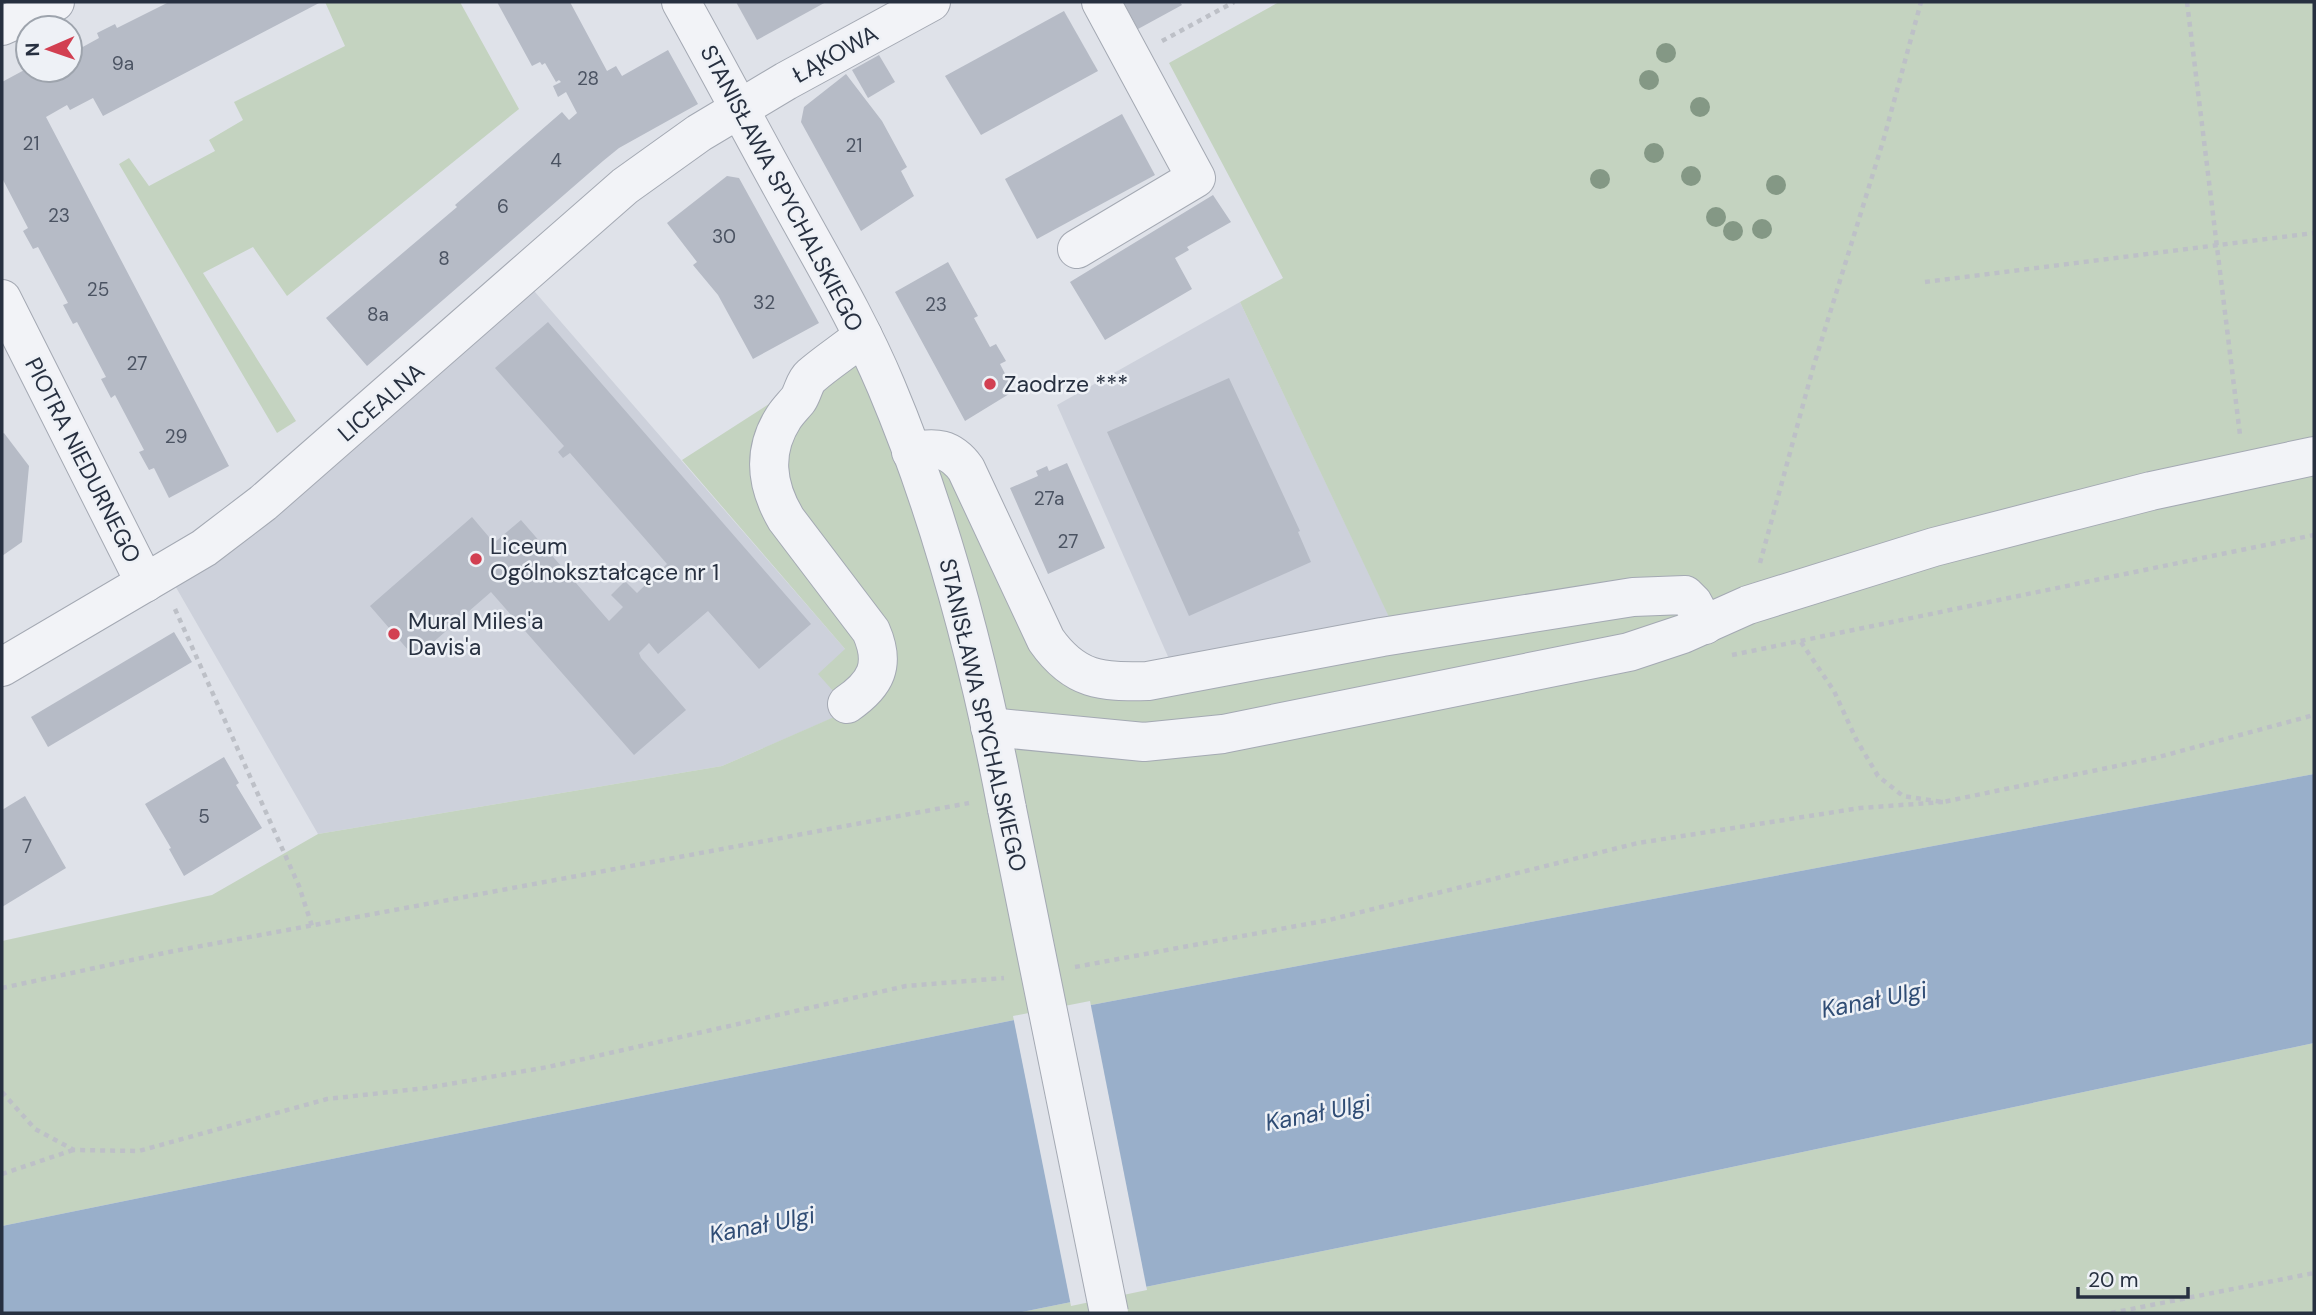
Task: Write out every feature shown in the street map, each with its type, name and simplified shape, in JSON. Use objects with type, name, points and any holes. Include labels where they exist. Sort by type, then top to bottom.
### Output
[{"type":"street","points":[[2,26],[55,2]]},
{"type":"street","name":"STANISŁAWA SPYCHALSKIEGO","points":[[681,2],[863,336],[886,385],[948,562],[974,655],[990,727],[1109,1313]]},
{"type":"street","name":"ŁĄKOWA","points":[[740,109],[931,2]]},
{"type":"street","points":[[1077,249],[1196,178],[1101,2]]},
{"type":"street","name":"LICEALNA","points":[[2,667],[204,548],[263,503],[625,186],[699,133],[740,109]]},
{"type":"street","name":"PIOTRA NIEDURNEGO","points":[[2,299],[34,363],[153,579]]},
{"type":"street","points":[[847,705],[865,692],[875,677],[877,646],[871,631],[775,501],[769,479],[768,459],[772,440],[808,379],[863,336]]},
{"type":"street","points":[[911,452],[931,447],[957,457],[966,469],[1046,640],[1059,659],[1095,679],[1116,682],[1148,681],[1382,637],[1633,597],[1685,595],[1693,603],[1705,625]]},
{"type":"street","points":[[990,727],[1144,742],[1223,734],[1629,652],[1705,625],[1748,605],[1934,547],[2151,491],[2314,456]]},
{"type":"path","points":[[1131,58],[1234,2]]},
{"type":"path","points":[[1734,656],[1813,368],[1884,138],[1922,2]]},
{"type":"path","points":[[2187,2],[2244,471]]},
{"type":"path","points":[[1925,282],[2314,233]]},
{"type":"path","points":[[1668,639],[1734,656],[2314,535]]},
{"type":"path","points":[[153,579],[299,886],[312,926]]},
{"type":"path","points":[[1801,642],[1834,691],[1856,739],[1878,776],[1903,796],[1943,802]]},
{"type":"path","points":[[1063,969],[1329,920],[1638,843],[1860,808],[1943,802],[2155,758],[2314,715]]},
{"type":"path","points":[[2,988],[169,952],[1005,803]]},
{"type":"path","points":[[2,1174],[74,1150],[139,1150],[327,1099],[426,1088],[548,1067],[906,986],[1010,978]]},
{"type":"path","points":[[2,1093],[35,1129],[74,1150]]},
{"type":"path","points":[[2111,1313],[2314,1273]]},
{"type":"shaded area","name":"Liceum Ogólnokształcące nr 1","points":[[522,277],[845,649],[847,704],[851,710],[722,766],[318,834],[166,570]]},
{"type":"shaded area","points":[[1240,302],[1398,635],[1177,677],[1057,405]]},
{"type":"green space","points":[[325,2],[460,2],[519,109],[287,296],[253,247],[203,273],[296,421],[277,433],[119,164],[129,158],[149,186],[215,151],[209,140],[243,120],[234,102],[345,46]]},
{"type":"green space","points":[[1279,2],[2314,2],[2314,774],[1049,1013],[2,1226],[2,941],[212,895],[318,834],[722,766],[850,710],[818,674],[845,649],[682,460],[808,379],[863,336],[1075,670],[1397,634],[1240,302],[1283,278],[1169,63]]},
{"type":"green space","points":[[2314,1043],[2314,1313],[1017,1313],[1643,1186]]},
{"type":"water","name":"Kanał Ulgi","points":[[2314,774],[2314,1043],[1643,1186],[1017,1313],[2,1313],[2,1226],[1049,1013]]},
{"type":"pier","points":[[1090,1001],[1147,1290],[1071,1306],[1013,1016]]},
{"type":"building","points":[[169,2],[321,2],[103,116],[93,98],[70,110],[67,105],[46,117],[229,466],[169,498],[154,468],[149,470],[139,452],[144,450],[115,395],[111,398],[101,379],[106,377],[77,322],[73,324],[63,305],[68,303],[38,247],[33,249],[23,231],[28,228],[2,178],[2,82],[14,76],[14,84],[84,84],[84,46],[99,38],[97,33],[115,24],[117,28]]},
{"type":"building","points":[[497,2],[570,2],[607,71],[616,66],[622,76],[668,50],[698,104],[619,148],[367,366],[326,318],[457,207],[455,205],[562,112],[569,120],[577,113],[566,92],[558,97],[553,86],[561,82],[556,82],[545,63],[532,66]]},
{"type":"building","points":[[736,2],[826,2],[757,40]]},
{"type":"building","points":[[1123,2],[1180,2],[1182,5],[1138,29]]},
{"type":"building","points":[[1064,11],[1098,71],[981,135],[945,76]]},
{"type":"building","points":[[879,55],[895,82],[868,98],[852,70]]},
{"type":"building","points":[[846,74],[882,121],[907,167],[901,171],[914,196],[861,231],[801,122],[804,107]]},
{"type":"building","points":[[1122,114],[1155,175],[1037,239],[1005,179]]},
{"type":"building","points":[[727,176],[739,178],[819,323],[753,359],[718,295],[693,265],[697,262],[667,223]]},
{"type":"building","points":[[1213,195],[1231,222],[1187,247],[1189,250],[1175,258],[1192,289],[1105,340],[1070,282]]},
{"type":"building","points":[[948,262],[978,316],[974,318],[990,347],[996,344],[1006,361],[1000,364],[1014,391],[965,421],[895,292]]},
{"type":"building","points":[[548,322],[811,624],[759,669],[708,611],[658,654],[649,643],[639,653],[641,658],[686,710],[634,755],[491,592],[415,658],[370,606],[472,517],[494,543],[521,520],[609,621],[623,607],[611,595],[625,581],[637,593],[667,564],[570,453],[563,458],[558,452],[564,446],[495,368]]},
{"type":"building","points":[[1229,378],[1300,531],[1298,532],[1311,562],[1189,616],[1107,432]]},
{"type":"building","points":[[4,433],[29,466],[22,542],[2,556],[2,434]]},
{"type":"building","points":[[1067,463],[1105,548],[1048,574],[1010,488],[1038,476],[1036,471],[1047,466],[1049,471]]},
{"type":"building","points":[[174,632],[192,662],[48,747],[31,717]]},
{"type":"building","points":[[224,757],[239,783],[236,785],[262,828],[184,876],[145,804]]},
{"type":"building","points":[[25,796],[66,868],[2,907],[2,810]]},
{"type":"place","name":"Zaodrze ***","points":[[990,384]]},
{"type":"place","name":"Liceum Ogólnokształcące nr 1","points":[[476,559]]},
{"type":"place","name":"Mural Miles'a Davis'a","points":[[394,634]]}]
